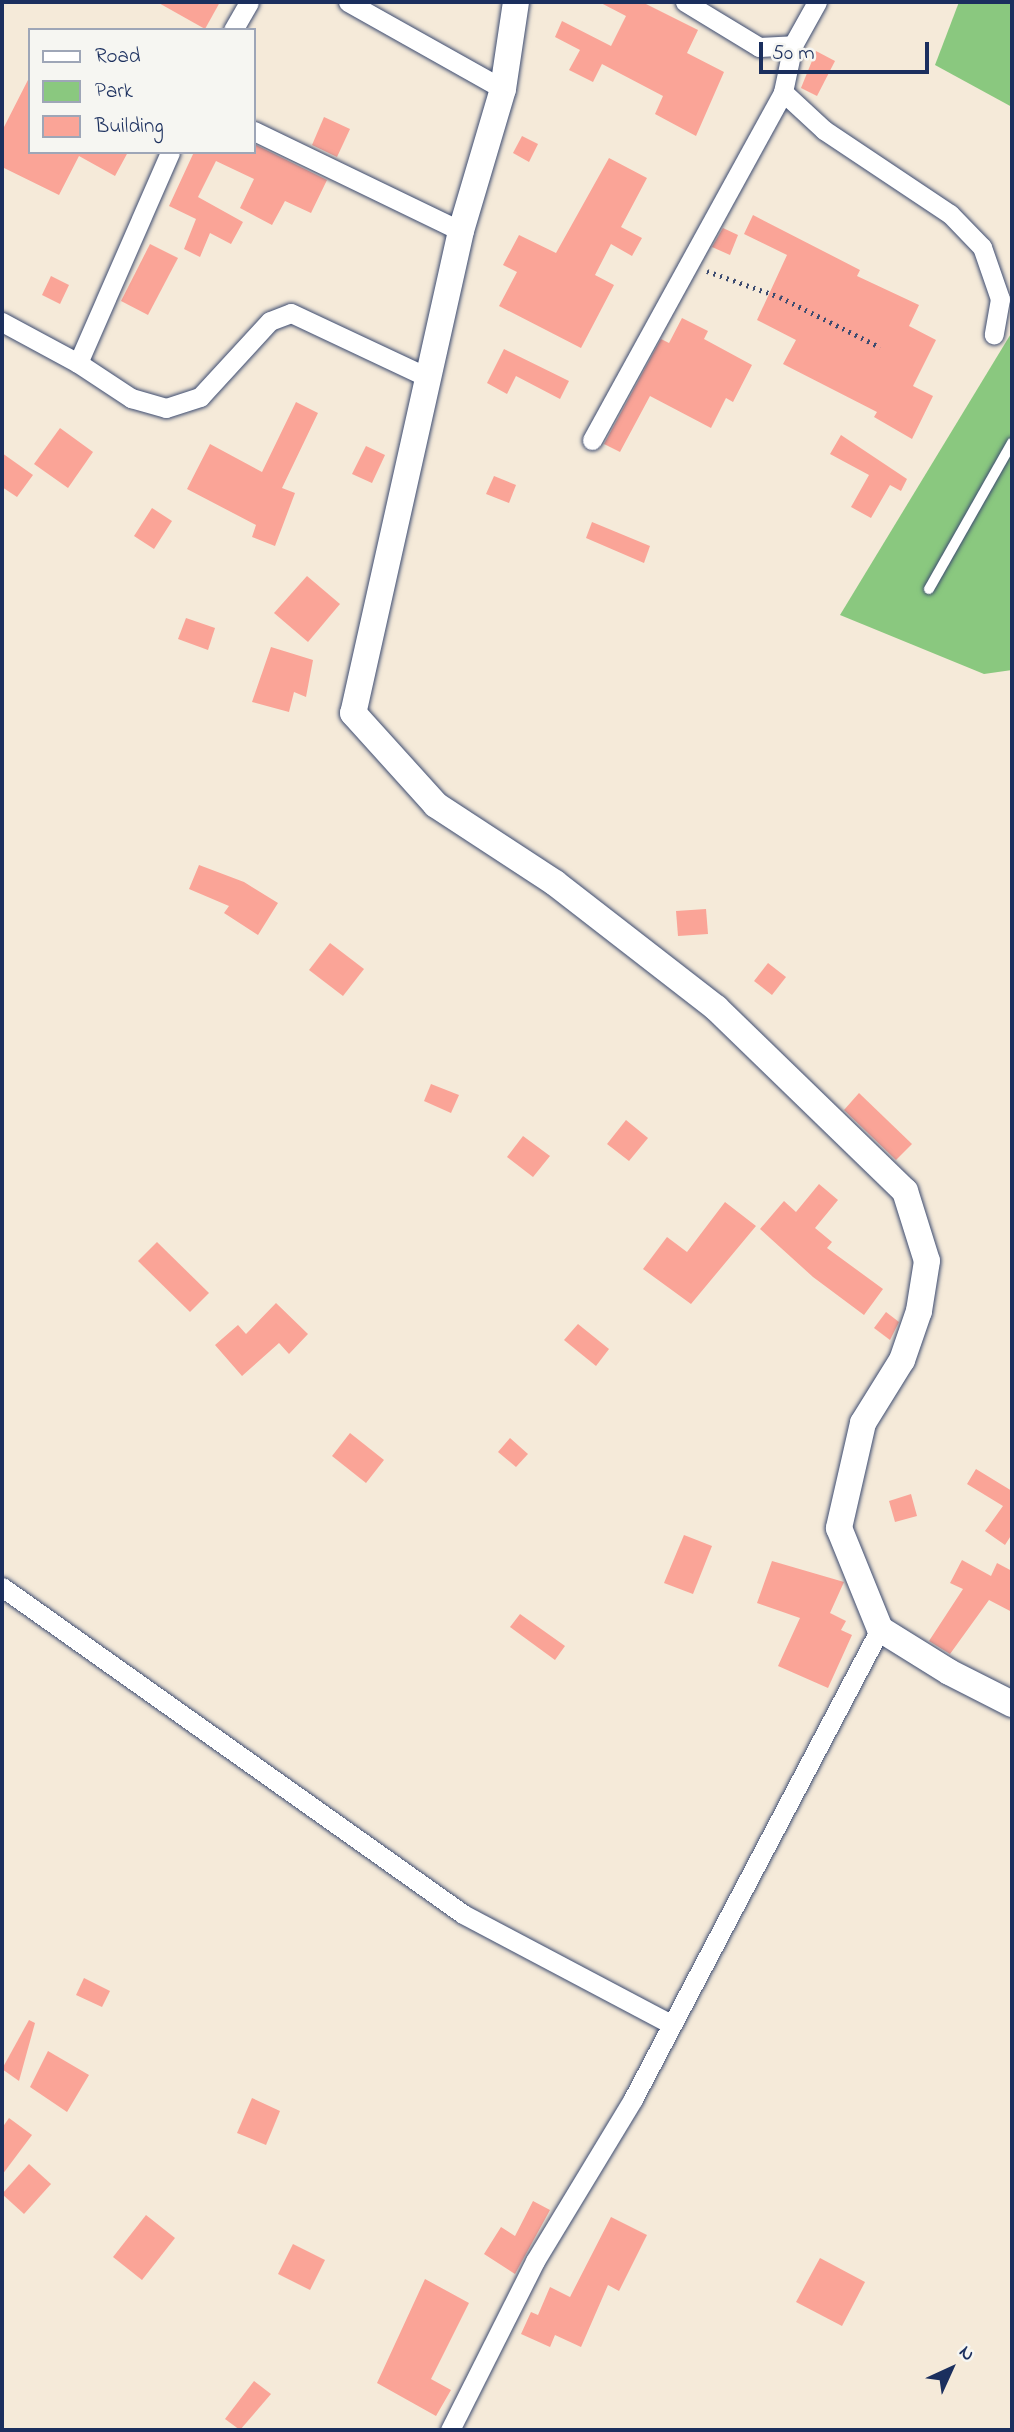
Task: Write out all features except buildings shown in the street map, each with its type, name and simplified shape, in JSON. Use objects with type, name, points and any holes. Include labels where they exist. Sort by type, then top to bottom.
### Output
[{"type":"street","points":[[234,28],[248,2]]},
{"type":"street","points":[[348,2],[503,89]]},
{"type":"street","points":[[516,2],[503,89],[461,231],[354,713],[436,806],[555,883],[716,1008],[905,1191],[927,1261],[919,1311],[902,1360],[863,1423],[839,1528],[880,1629],[949,1672],[1012,1704]]},
{"type":"street","points":[[685,2],[759,47],[793,45]]},
{"type":"street","points":[[592,440],[686,263],[783,92],[793,45],[817,2]]},
{"type":"street","points":[[783,92],[824,130],[950,214],[982,247],[1000,299],[994,334]]},
{"type":"street","points":[[256,132],[461,231]]},
{"type":"street","points":[[78,363],[169,154]]},
{"type":"street","points":[[2,322],[78,363],[131,398],[166,408],[200,397],[270,321],[291,313],[429,378]]},
{"type":"street","points":[[2,1587],[463,1914],[671,2024]]},
{"type":"street","points":[[450,2430],[535,2261],[633,2099],[880,1629]]},
{"type":"lane","points":[[929,589],[1012,443]]},
{"type":"path","points":[[686,263],[780,298],[880,348]]},
{"type":"green space","points":[[959,2],[1012,2],[1012,107],[935,65]]},
{"type":"green space","points":[[1012,332],[1012,670],[984,674],[840,615]]}]
